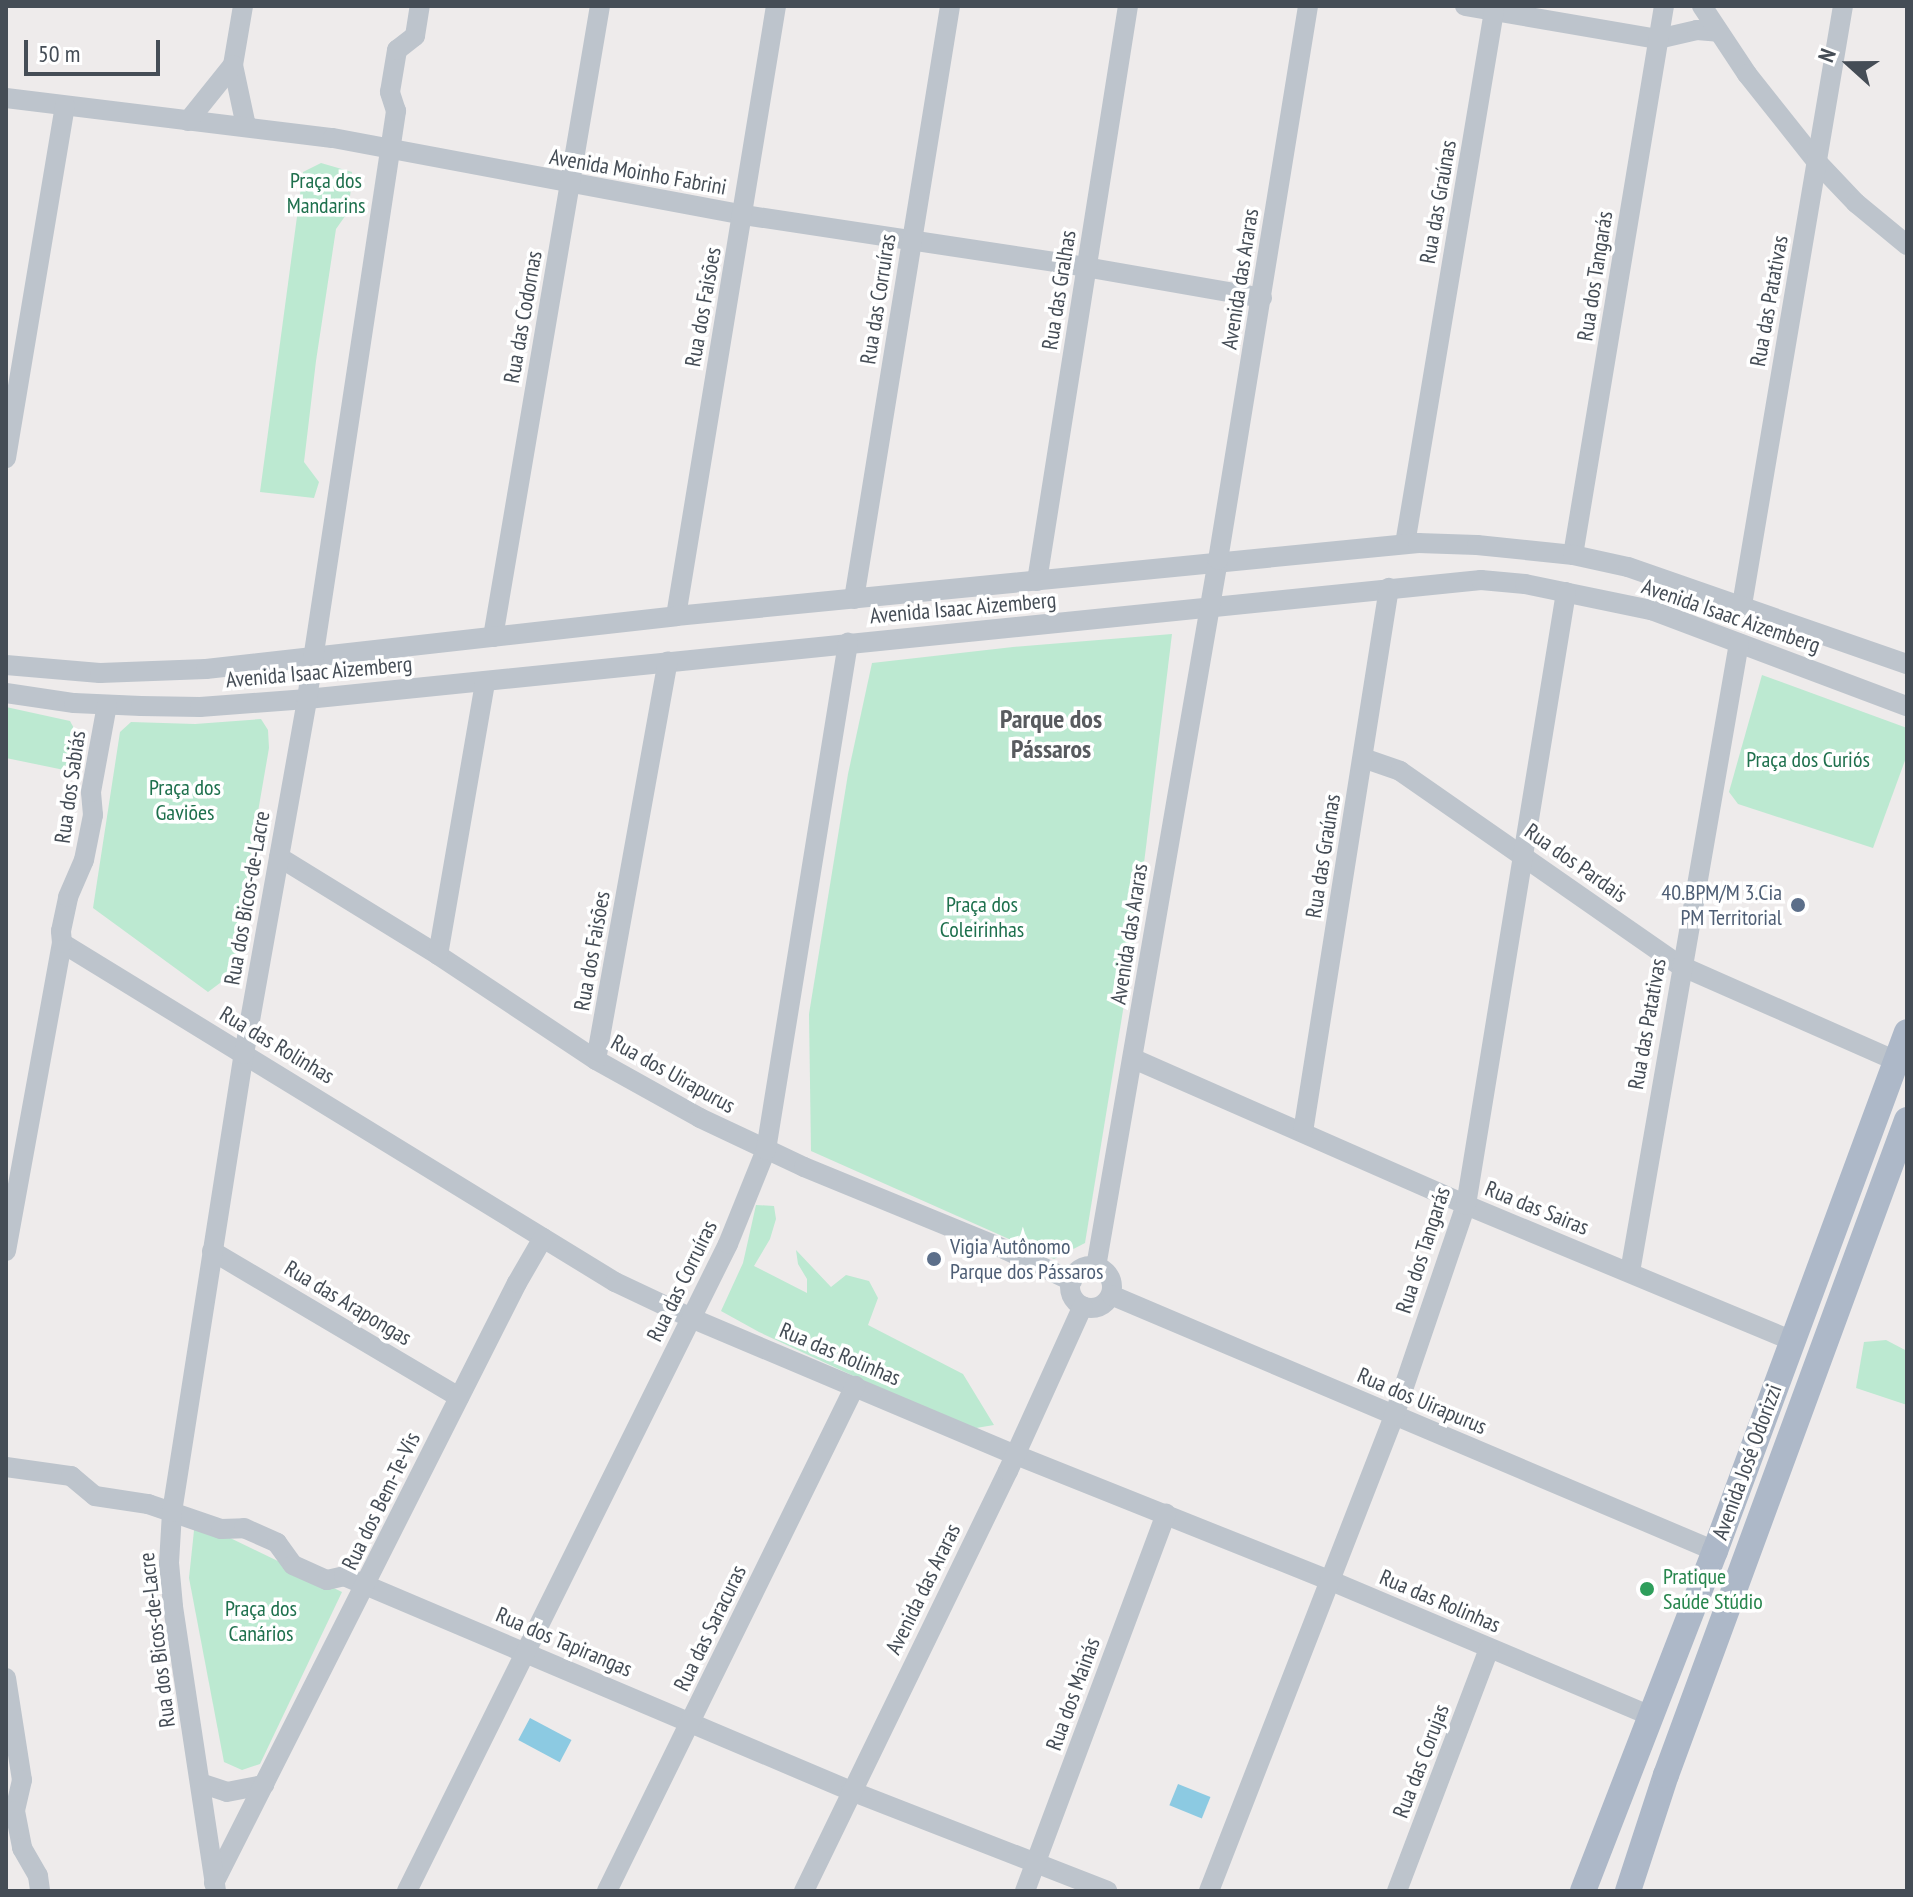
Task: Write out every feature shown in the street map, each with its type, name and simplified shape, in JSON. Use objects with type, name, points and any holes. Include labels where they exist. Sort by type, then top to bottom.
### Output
[{"type":"main road","name":"Avenida José Odorizzi","points":[[1583,1891],[1648,1715],[1715,1551],[1907,1032]]},
{"type":"main road","name":"Avenida José Odorizzi","points":[[1628,1891],[1666,1775],[1907,1120]]},
{"type":"street","points":[[243,6],[233,65],[246,126]]},
{"type":"street","name":"Rua dos Bicos-de-Lacre","points":[[215,1887],[170,1580],[172,1512],[244,1054],[307,699],[396,111],[390,92],[397,50],[415,36],[420,6]]},
{"type":"street","name":"Rua das Codornas","points":[[493,637],[600,6]]},
{"type":"street","name":"Rua dos Faisões","points":[[676,616],[776,6]]},
{"type":"street","name":"Rua das Corruíras","points":[[854,599],[950,6]]},
{"type":"street","name":"Rua das Gralhas","points":[[1037,581],[1128,6]]},
{"type":"street","name":"Avenida das Araras","points":[[1096,1267],[1218,560],[1308,6]]},
{"type":"street","points":[[1465,6],[1658,39],[1697,30],[1718,32]]},
{"type":"street","name":"Rua dos Tangarás","points":[[1573,555],[1664,6]]},
{"type":"street","points":[[1702,6],[1779,118],[1856,203],[1907,245]]},
{"type":"street","name":"Rua das Patativas","points":[[1742,605],[1843,6]]},
{"type":"street","name":"Rua das Graúnas","points":[[1405,544],[1494,11]]},
{"type":"street","points":[[188,121],[233,65]]},
{"type":"street","name":"Avenida Moinho Fabrini","points":[[6,98],[246,126],[744,215],[1086,267],[1262,298]]},
{"type":"street","points":[[6,458],[65,106]]},
{"type":"street","name":"Avenida Isaac Aizemberg","points":[[6,665],[100,673],[206,669],[676,616],[1218,560],[1405,544],[1477,545],[1573,555],[1628,567],[1907,664]]},
{"type":"street","name":"Avenida Isaac Aizemberg","points":[[6,693],[107,705],[200,707],[307,699],[1481,580],[1566,592],[1651,610],[1907,706]]},
{"type":"street","name":"Rua das Graúnas","points":[[1303,1132],[1389,588]]},
{"type":"street","name":"Rua dos Tangarás","points":[[1209,1891],[1394,1416],[1466,1205],[1566,592]]},
{"type":"street","name":"Rua das Corruíras","points":[[407,1891],[523,1651],[728,1244],[766,1150],[848,643]]},
{"type":"street","name":"Rua das Patativas","points":[[1630,1272],[1739,643]]},
{"type":"street","name":"Rua dos Faisões","points":[[596,1060],[668,661]]},
{"type":"street","points":[[200,707],[211,699],[215,686],[206,669]]},
{"type":"street","points":[[438,955],[485,682]]},
{"type":"street","name":"Rua dos Sabiás","points":[[6,1251],[68,897],[84,860],[93,815],[91,792],[107,705]]},
{"type":"street","name":"Rua dos Pardais","points":[[1363,758],[1400,771],[1681,966],[1896,1061]]},
{"type":"street","name":"Rua dos Uirapurus","points":[[279,857],[438,955],[596,1060],[766,1150],[1006,1250],[1072,1281]]},
{"type":"street","name":"Rua das Rolinhas","points":[[62,943],[615,1282],[691,1318],[1016,1455],[1329,1580],[1648,1715]]},
{"type":"street","name":"Rua das Sairas","points":[[1134,1059],[1466,1205],[1791,1340]]},
{"type":"street","name":"Rua dos Bem-Te-Vis","points":[[215,1887],[459,1397],[543,1238]]},
{"type":"street","name":"Rua das Arapongas","points":[[212,1251],[459,1397]]},
{"type":"street","points":[[1096,1267],[1111,1280],[1111,1295],[1103,1305],[1083,1306],[1073,1298],[1072,1281],[1083,1268],[1096,1267]]},
{"type":"street","name":"Rua dos Uirapurus","points":[[1111,1295],[1715,1551]]},
{"type":"street","name":"Avenida das Araras","points":[[804,1891],[1016,1455],[1083,1306]]},
{"type":"street","name":"Rua das Saracuras","points":[[607,1891],[855,1386]]},
{"type":"street","name":"Rua dos Tapirangas","points":[[6,1467],[71,1476],[95,1496],[148,1504],[221,1529],[244,1528],[277,1543],[293,1565],[327,1580],[344,1576],[851,1791],[1107,1891]]},
{"type":"street","name":"Rua dos Mainás","points":[[1025,1891],[1166,1514]]},
{"type":"street","name":"Rua das Corujas","points":[[1397,1891],[1489,1649]]},
{"type":"street","points":[[6,1678],[22,1780],[15,1811],[22,1848],[38,1876],[40,1891]]},
{"type":"street","points":[[200,1783],[227,1792],[264,1785]]},
{"type":"green space","name":"Praça dos Mandarins","points":[[321,163],[352,172],[352,181],[348,212],[336,229],[316,361],[304,462],[319,482],[314,498],[260,492],[303,172]]},
{"type":"green space","name":"Praça dos Coleirinhas","points":[[1172,634],[1135,937],[1085,1243],[1054,1259],[811,1151],[809,1014],[848,774],[872,663]]},
{"type":"green space","name":"Praça dos Curiós","points":[[1762,675],[1907,728],[1907,755],[1873,848],[1738,804],[1729,792]]},
{"type":"green space","points":[[6,707],[70,721],[76,732],[69,771],[6,758]]},
{"type":"green space","name":"Praça dos Gaviões","points":[[261,719],[268,730],[269,748],[238,928],[238,950],[228,977],[208,992],[93,908],[120,732],[131,722],[195,724]]},
{"type":"green space","points":[[756,1205],[774,1206],[776,1219],[770,1239],[754,1266],[807,1293],[807,1279],[798,1264],[796,1250],[831,1287],[846,1275],[869,1281],[878,1298],[868,1325],[963,1374],[994,1425],[976,1428],[942,1417],[759,1332],[721,1311],[743,1263]]},
{"type":"green space","points":[[1886,1340],[1907,1351],[1907,1405],[1856,1388],[1864,1342]]},
{"type":"green space","name":"Praça dos Canários","points":[[195,1521],[342,1592],[260,1764],[242,1770],[224,1762],[189,1578]]},
{"type":"water","points":[[530,1718],[571,1740],[560,1762],[518,1740]]},
{"type":"water","points":[[1178,1784],[1210,1797],[1202,1818],[1169,1805]]},
{"type":"place","name":"40.BPM/M 3.Cia PM Territorial","points":[[1798,905]]},
{"type":"place","name":"Vigia Autônomo Parque dos Pássaros","points":[[934,1259]]},
{"type":"place","name":"Pratique Saúde Stúdio","points":[[1647,1589]]},
{"type":"district","name":"Parque dos Pássaros","points":[[1051,734]]}]
